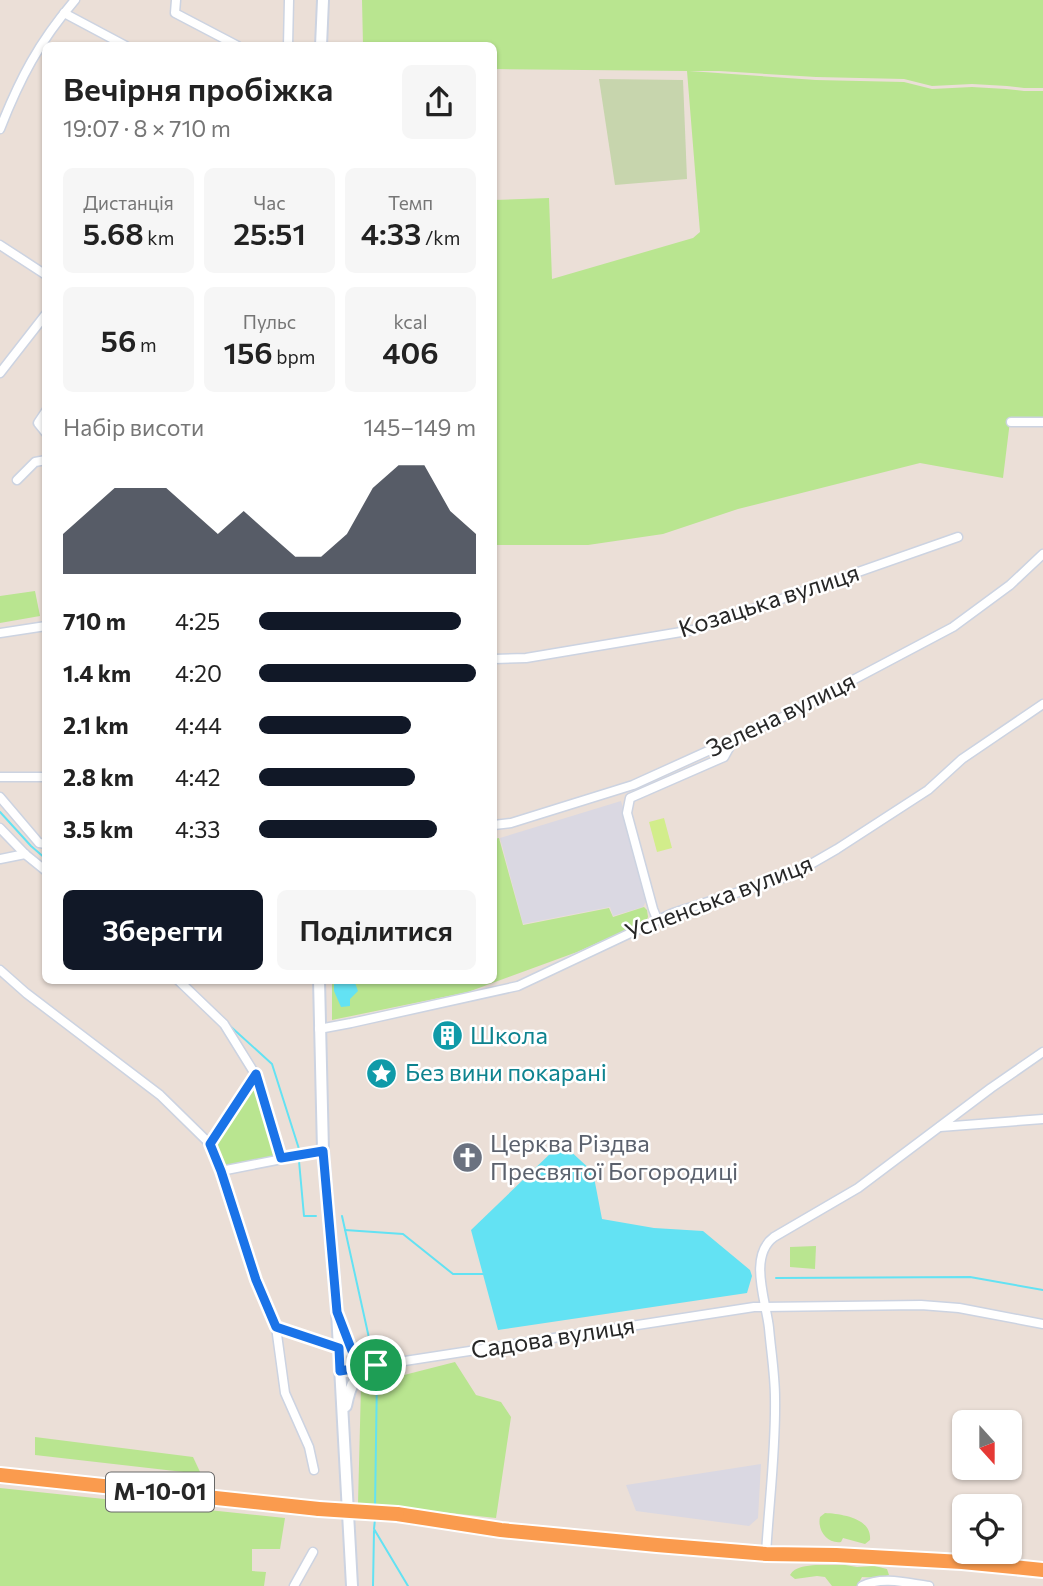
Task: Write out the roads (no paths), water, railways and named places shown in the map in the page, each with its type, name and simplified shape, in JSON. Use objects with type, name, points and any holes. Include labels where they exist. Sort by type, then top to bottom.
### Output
[{"type":"highway","name":"М-10-01","points":[[0,1475],[320,1509],[397,1514],[501,1530],[766,1554],[962,1562],[1043,1570]]},
{"type":"main road","points":[[321,42],[323,0]]},
{"type":"main road","points":[[318,984],[323,1151],[337,1312],[352,1586]]},
{"type":"main road","points":[[337,1312],[352,1351],[376,1365]]},
{"type":"main road","points":[[343,1422],[352,1385],[359,1375],[376,1365]]},
{"type":"street","points":[[43,42],[75,0]]},
{"type":"street","points":[[176,0],[175,13],[230,42]]},
{"type":"street","points":[[288,42],[289,0]]},
{"type":"street","points":[[64,13],[118,42]]},
{"type":"street","points":[[0,129],[17,88],[42,43]]},
{"type":"street","points":[[0,245],[42,272]]},
{"type":"street","points":[[0,373],[42,319]]},
{"type":"street","points":[[1011,422],[1043,422]]},
{"type":"street","points":[[17,480],[35,461],[42,460]]},
{"type":"street","name":"Козацька вулиця","points":[[497,659],[526,657],[693,630],[958,537]]},
{"type":"street","name":"Зелена вулиця","points":[[497,824],[628,787],[785,716],[953,627],[1010,585],[1043,554]]},
{"type":"street","points":[[0,633],[42,627]]},
{"type":"street","name":"Успенська вулиця","points":[[319,1028],[518,986],[657,919],[792,875],[889,817],[928,790],[962,759],[1043,704]]},
{"type":"street","points":[[630,798],[724,757],[734,739]]},
{"type":"street","points":[[0,777],[42,777]]},
{"type":"street","points":[[628,787],[630,798],[627,813],[657,919]]},
{"type":"street","points":[[0,797],[42,843]]},
{"type":"street","points":[[0,828],[24,854],[42,868]]},
{"type":"street","points":[[0,859],[24,854]]},
{"type":"street","points":[[0,970],[26,993],[160,1095],[210,1144],[256,1280],[276,1327],[285,1393],[309,1447],[314,1470]]},
{"type":"street","points":[[182,984],[224,1024],[256,1074],[281,1158]]},
{"type":"street","points":[[766,1554],[775,1396],[760,1270],[762,1251],[767,1242],[859,1188],[1043,1052]]},
{"type":"street","points":[[210,1144],[256,1074]]},
{"type":"street","points":[[937,1128],[1043,1119]]},
{"type":"street","points":[[221,1171],[323,1151]]},
{"type":"street","name":"Садова вулиця","points":[[340,1371],[766,1307],[921,1305],[959,1308],[1043,1324]]},
{"type":"street","points":[[276,1327],[339,1348]]},
{"type":"street","points":[[294,1586],[313,1552]]},
{"type":"street","points":[[862,1586],[874,1581],[886,1581],[929,1586]]},
{"type":"water","points":[[334,984],[355,984],[358,991],[350,999],[350,1006],[341,1007]]},
{"type":"water","points":[[566,1147],[593,1172],[602,1219],[654,1228],[703,1231],[750,1270],[752,1276],[747,1293],[498,1330],[471,1230],[553,1151]]},
{"type":"waterway","points":[[0,812],[42,856]]},
{"type":"waterway","points":[[230,1026],[272,1064],[299,1149]]},
{"type":"waterway","points":[[299,1161],[304,1216],[316,1216]]},
{"type":"waterway","points":[[342,1216],[373,1356]]},
{"type":"waterway","points":[[345,1230],[403,1234],[453,1274],[485,1274]]},
{"type":"waterway","points":[[776,1278],[970,1277],[1043,1290]]},
{"type":"waterway","points":[[375,1507],[377,1375]]},
{"type":"waterway","points":[[375,1519],[374,1529],[408,1586]]},
{"type":"waterway","points":[[373,1586],[374,1531]]},
{"type":"place","name":"Школа","points":[[447,1036]]},
{"type":"place","name":"Без вини покарані","points":[[382,1073]]},
{"type":"place","name":"Церква Різдва Пресвятої Богородиці","points":[[467,1158]]}]
